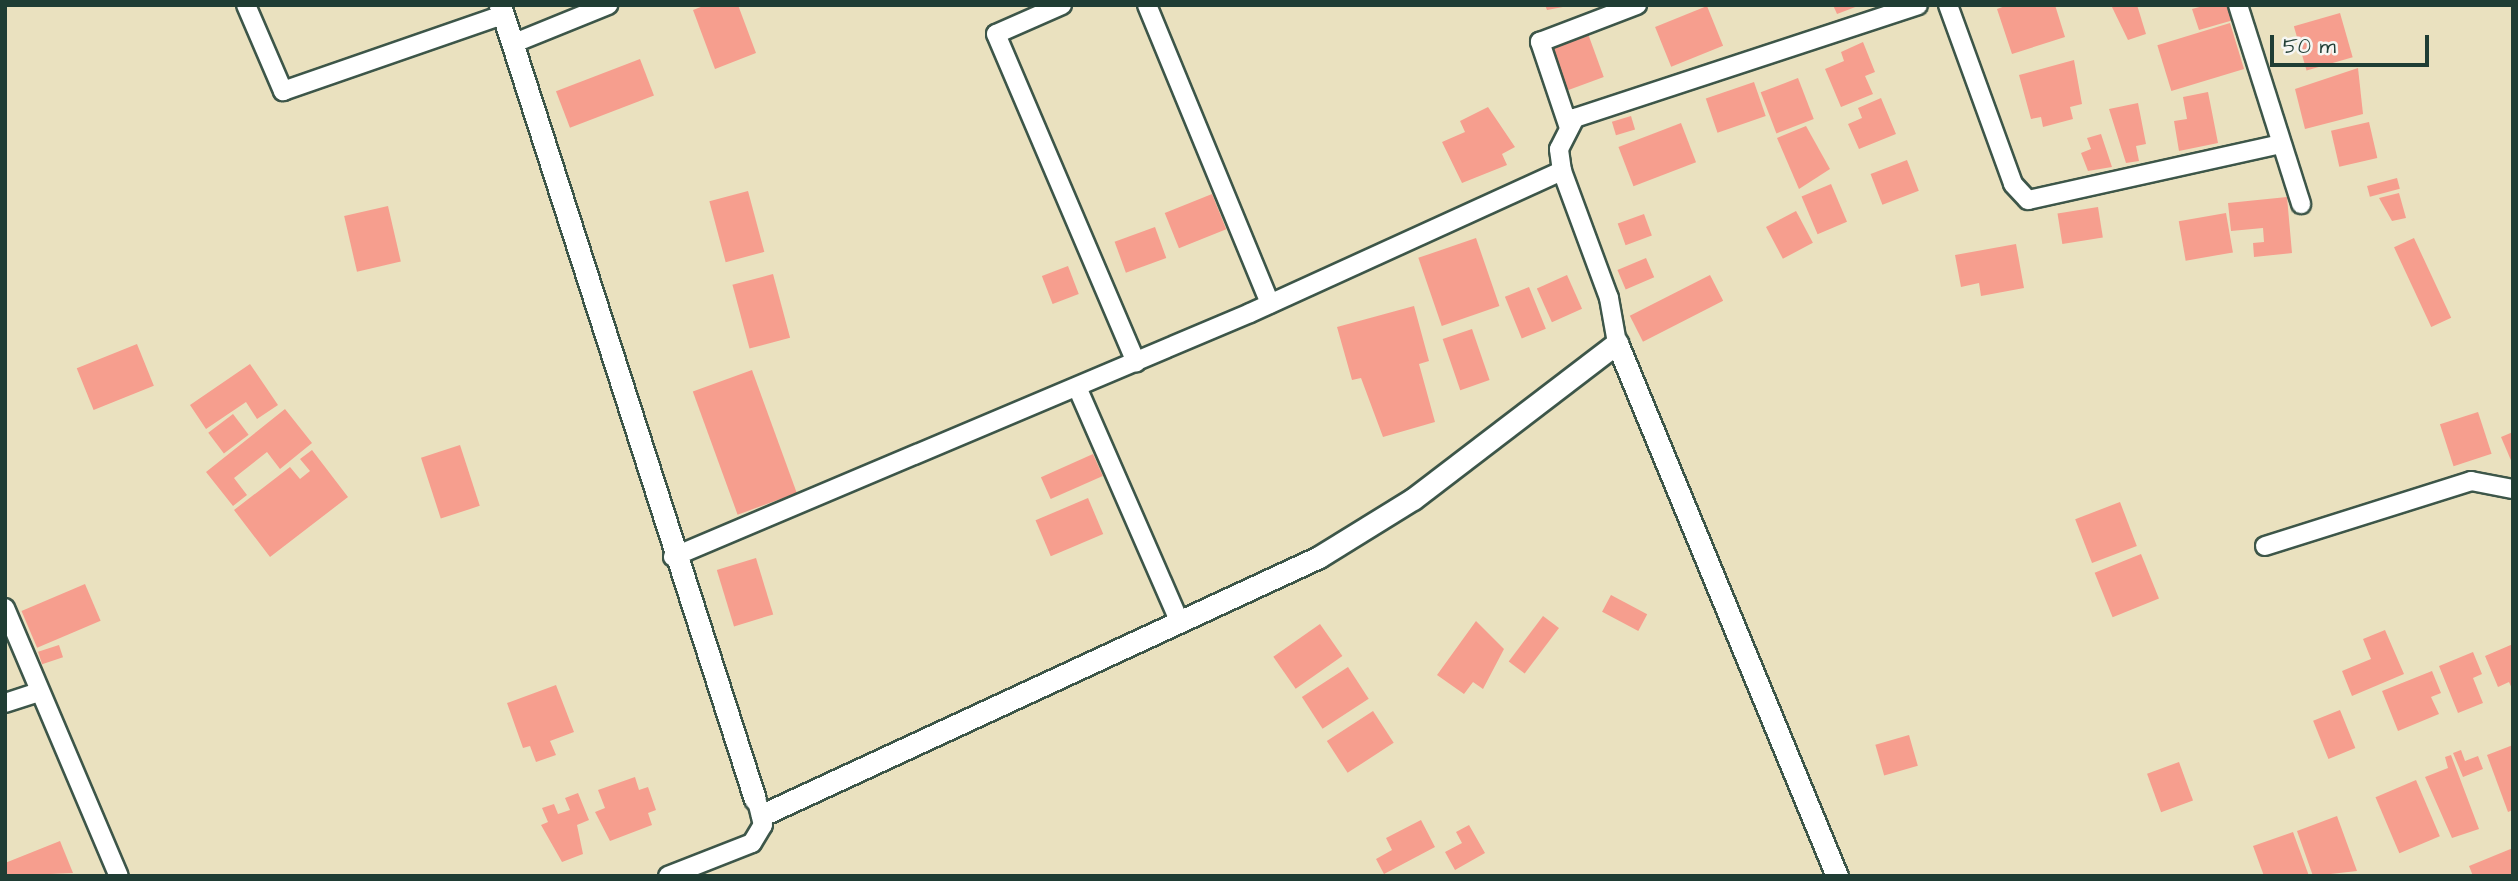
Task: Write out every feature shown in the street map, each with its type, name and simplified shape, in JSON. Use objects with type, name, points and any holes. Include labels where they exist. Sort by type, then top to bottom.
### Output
[{"type":"street","points":[[246,5],[283,91],[502,10],[673,557],[759,807],[752,843],[668,876]]},
{"type":"street","points":[[512,44],[608,5]]},
{"type":"street","points":[[1062,5],[996,34],[1136,362]]},
{"type":"street","points":[[1147,5],[1270,304]]},
{"type":"street","points":[[1568,125],[1540,42],[1637,5]]},
{"type":"street","points":[[1837,876],[1617,343],[1609,298],[1562,171],[1559,149],[1568,125],[1582,112],[1918,5]]},
{"type":"street","points":[[1948,5],[2013,184],[2028,200],[2280,145]]},
{"type":"street","points":[[2238,5],[2280,145],[2301,204]]},
{"type":"street","points":[[673,557],[1270,304],[1562,171]]},
{"type":"street","points":[[759,807],[1319,557],[1413,499],[1617,343]]},
{"type":"street","points":[[1077,387],[1179,620]]},
{"type":"street","points":[[2265,546],[2471,481],[2513,489]]},
{"type":"street","points":[[5,608],[119,876]]},
{"type":"street","points":[[5,703],[39,692]]},
{"type":"building","points":[[706,5],[738,5],[756,53],[715,69],[693,10]]},
{"type":"building","points":[[1545,5],[1568,5],[1568,6],[1547,10]]},
{"type":"building","points":[[1833,5],[1858,5],[1858,6],[1837,14]]},
{"type":"building","points":[[2008,5],[2055,5],[2065,37],[2012,54],[1997,9]]},
{"type":"building","points":[[2111,5],[2137,5],[2146,34],[2128,40]]},
{"type":"building","points":[[2207,5],[2233,5],[2237,19],[2199,30],[2192,9]]},
{"type":"building","points":[[1707,6],[1723,46],[1671,67],[1655,27]]},
{"type":"building","points":[[2340,13],[2353,57],[2307,70],[2294,26]]},
{"type":"building","points":[[2230,23],[2244,69],[2171,91],[2157,45]]},
{"type":"building","points":[[1587,31],[1604,77],[1567,90],[1550,44]]},
{"type":"building","points":[[1863,42],[1875,72],[1865,76],[1873,94],[1841,107],[1825,69],[1844,61],[1841,52]]},
{"type":"building","points":[[640,59],[654,95],[570,128],[556,91]]},
{"type":"building","points":[[2074,60],[2082,104],[2070,107],[2073,119],[2043,127],[2041,117],[2031,119],[2019,75]]},
{"type":"building","points":[[2358,68],[2363,114],[2305,129],[2295,89]]},
{"type":"building","points":[[1798,78],[1814,119],[1776,133],[1761,92]]},
{"type":"building","points":[[1754,82],[1766,116],[1717,133],[1706,99]]},
{"type":"building","points":[[2208,92],[2218,143],[2179,151],[2174,121],[2187,119],[2183,97]]},
{"type":"building","points":[[1881,98],[1896,134],[1859,149],[1848,124],[1862,118],[1858,108]]},
{"type":"building","points":[[2138,103],[2146,144],[2136,146],[2139,161],[2126,163],[2109,109]]},
{"type":"building","points":[[1488,107],[1515,147],[1502,154],[1507,165],[1462,183],[1442,142],[1465,132],[1460,121]]},
{"type":"building","points":[[1631,116],[1635,129],[1616,135],[1612,122]]},
{"type":"building","points":[[2369,122],[2377,158],[2339,167],[2331,131]]},
{"type":"building","points":[[1681,123],[1696,162],[1634,186],[1618,147]]},
{"type":"building","points":[[1806,126],[1830,169],[1799,189],[1777,138]]},
{"type":"building","points":[[2101,134],[2112,167],[2088,171],[2081,153],[2091,149],[2087,138]]},
{"type":"building","points":[[1907,160],[1919,191],[1882,205],[1871,174]]},
{"type":"building","points":[[2397,178],[2400,189],[2370,197],[2367,186]]},
{"type":"building","points":[[1831,184],[1847,222],[1818,234],[1802,197]]},
{"type":"building","points":[[748,191],[764,252],[726,262],[709,201]]},
{"type":"building","points":[[2399,193],[2406,218],[2392,221],[2379,198]]},
{"type":"building","points":[[1212,194],[1226,229],[1179,248],[1165,213]]},
{"type":"building","points":[[2287,197],[2292,253],[2254,257],[2253,243],[2264,242],[2263,228],[2231,231],[2228,203]]},
{"type":"building","points":[[388,206],[401,262],[357,272],[344,216]]},
{"type":"building","points":[[2098,207],[2103,238],[2062,244],[2058,213]]},
{"type":"building","points":[[1796,211],[1813,243],[1783,259],[1766,227]]},
{"type":"building","points":[[2226,213],[2233,252],[2186,261],[2179,221]]},
{"type":"building","points":[[1644,214],[1652,236],[1626,245],[1618,224]]},
{"type":"building","points":[[1155,227],[1166,258],[1126,273],[1115,242]]},
{"type":"building","points":[[1476,238],[1499,306],[1442,326],[1418,258]]},
{"type":"building","points":[[2414,238],[2451,318],[2431,327],[2394,247]]},
{"type":"building","points":[[2016,244],[2024,288],[1981,296],[1979,283],[1961,287],[1955,255]]},
{"type":"building","points":[[1646,258],[1654,277],[1626,289],[1617,270]]},
{"type":"building","points":[[1068,266],[1079,294],[1053,304],[1042,276]]},
{"type":"building","points":[[773,274],[790,338],[750,349],[732,285]]},
{"type":"building","points":[[1567,275],[1582,309],[1552,322],[1537,288]]},
{"type":"building","points":[[1710,275],[1723,301],[1643,342],[1630,316]]},
{"type":"building","points":[[1529,287],[1546,329],[1522,338],[1505,297]]},
{"type":"building","points":[[1414,306],[1429,361],[1419,364],[1435,422],[1383,437],[1361,378],[1352,380],[1337,327]]},
{"type":"building","points":[[1472,329],[1490,380],[1460,390],[1443,339]]},
{"type":"building","points":[[137,344],[154,386],[94,410],[77,368]]},
{"type":"building","points":[[250,364],[278,405],[257,419],[246,402],[206,429],[190,405]]},
{"type":"building","points":[[752,370],[797,493],[738,515],[693,392]]},
{"type":"building","points":[[285,409],[312,443],[280,469],[267,452],[234,478],[247,495],[233,506],[206,472]]},
{"type":"building","points":[[2478,412],[2492,454],[2454,466],[2440,424]]},
{"type":"building","points":[[233,414],[249,435],[224,453],[208,433]]},
{"type":"building","points":[[2513,432],[2513,465],[2501,437]]},
{"type":"building","points":[[460,445],[480,506],[441,519],[421,458]]},
{"type":"building","points":[[312,450],[348,497],[270,557],[234,510],[290,467],[300,479],[310,471],[300,459]]},
{"type":"building","points":[[1093,454],[1103,476],[1051,499],[1041,477]]},
{"type":"building","points":[[1088,498],[1103,534],[1051,556],[1036,520]]},
{"type":"building","points":[[2120,502],[2137,546],[2092,563],[2075,519]]},
{"type":"building","points":[[2141,554],[2159,599],[2113,617],[2095,573]]},
{"type":"building","points":[[756,558],[773,614],[734,626],[717,570]]},
{"type":"building","points":[[85,584],[101,621],[37,648],[21,611]]},
{"type":"building","points":[[1611,595],[1647,614],[1638,631],[1602,612]]},
{"type":"building","points":[[1543,616],[1559,628],[1525,674],[1509,662]]},
{"type":"building","points":[[1476,621],[1504,649],[1483,689],[1473,682],[1464,694],[1437,675]]},
{"type":"building","points":[[1320,624],[1342,656],[1296,689],[1273,657]]},
{"type":"building","points":[[2385,630],[2404,674],[2352,696],[2342,671],[2371,659],[2363,639]]},
{"type":"building","points":[[2513,644],[2513,691],[2509,682],[2498,687],[2485,656]]},
{"type":"building","points":[[59,645],[63,657],[42,664],[38,652]]},
{"type":"building","points":[[2473,652],[2482,674],[2473,678],[2483,703],[2458,713],[2439,666]]},
{"type":"building","points":[[1348,667],[1369,699],[1323,729],[1302,697]]},
{"type":"building","points":[[2432,671],[2441,693],[2431,697],[2439,714],[2398,731],[2382,691]]},
{"type":"building","points":[[556,685],[574,732],[550,741],[556,755],[536,762],[530,746],[523,748],[507,703]]},
{"type":"building","points":[[2340,710],[2355,748],[2328,759],[2313,721]]},
{"type":"building","points":[[1373,711],[1394,743],[1348,773],[1327,741]]},
{"type":"building","points":[[1909,735],[1918,766],[1884,775],[1875,745]]},
{"type":"building","points":[[2513,745],[2513,810],[2508,812],[2487,755]]},
{"type":"building","points":[[2461,750],[2465,761],[2478,756],[2483,769],[2463,777],[2453,753]]},
{"type":"building","points":[[2451,755],[2479,829],[2452,838],[2425,777],[2448,768],[2445,757]]},
{"type":"building","points":[[2179,762],[2193,801],[2161,812],[2147,774]]},
{"type":"building","points":[[635,777],[639,790],[648,787],[656,810],[648,813],[652,825],[610,841],[595,812],[605,808],[598,790]]},
{"type":"building","points":[[2416,780],[2440,836],[2399,853],[2375,797]]},
{"type":"building","points":[[578,793],[589,820],[577,825],[583,854],[562,862],[541,825],[548,822],[542,808],[554,804],[558,814],[570,810],[565,798]]},
{"type":"building","points":[[2337,816],[2357,871],[2313,876],[2297,831]]},
{"type":"building","points":[[1421,820],[1435,847],[1384,874],[1376,859],[1392,850],[1386,838]]},
{"type":"building","points":[[1469,825],[1485,853],[1455,870],[1445,852],[1462,843],[1456,832]]},
{"type":"building","points":[[2293,832],[2309,876],[2264,876],[2253,846]]},
{"type":"building","points":[[60,841],[73,873],[5,876],[5,863]]},
{"type":"building","points":[[2513,848],[2513,876],[2473,876],[2469,866]]}]
